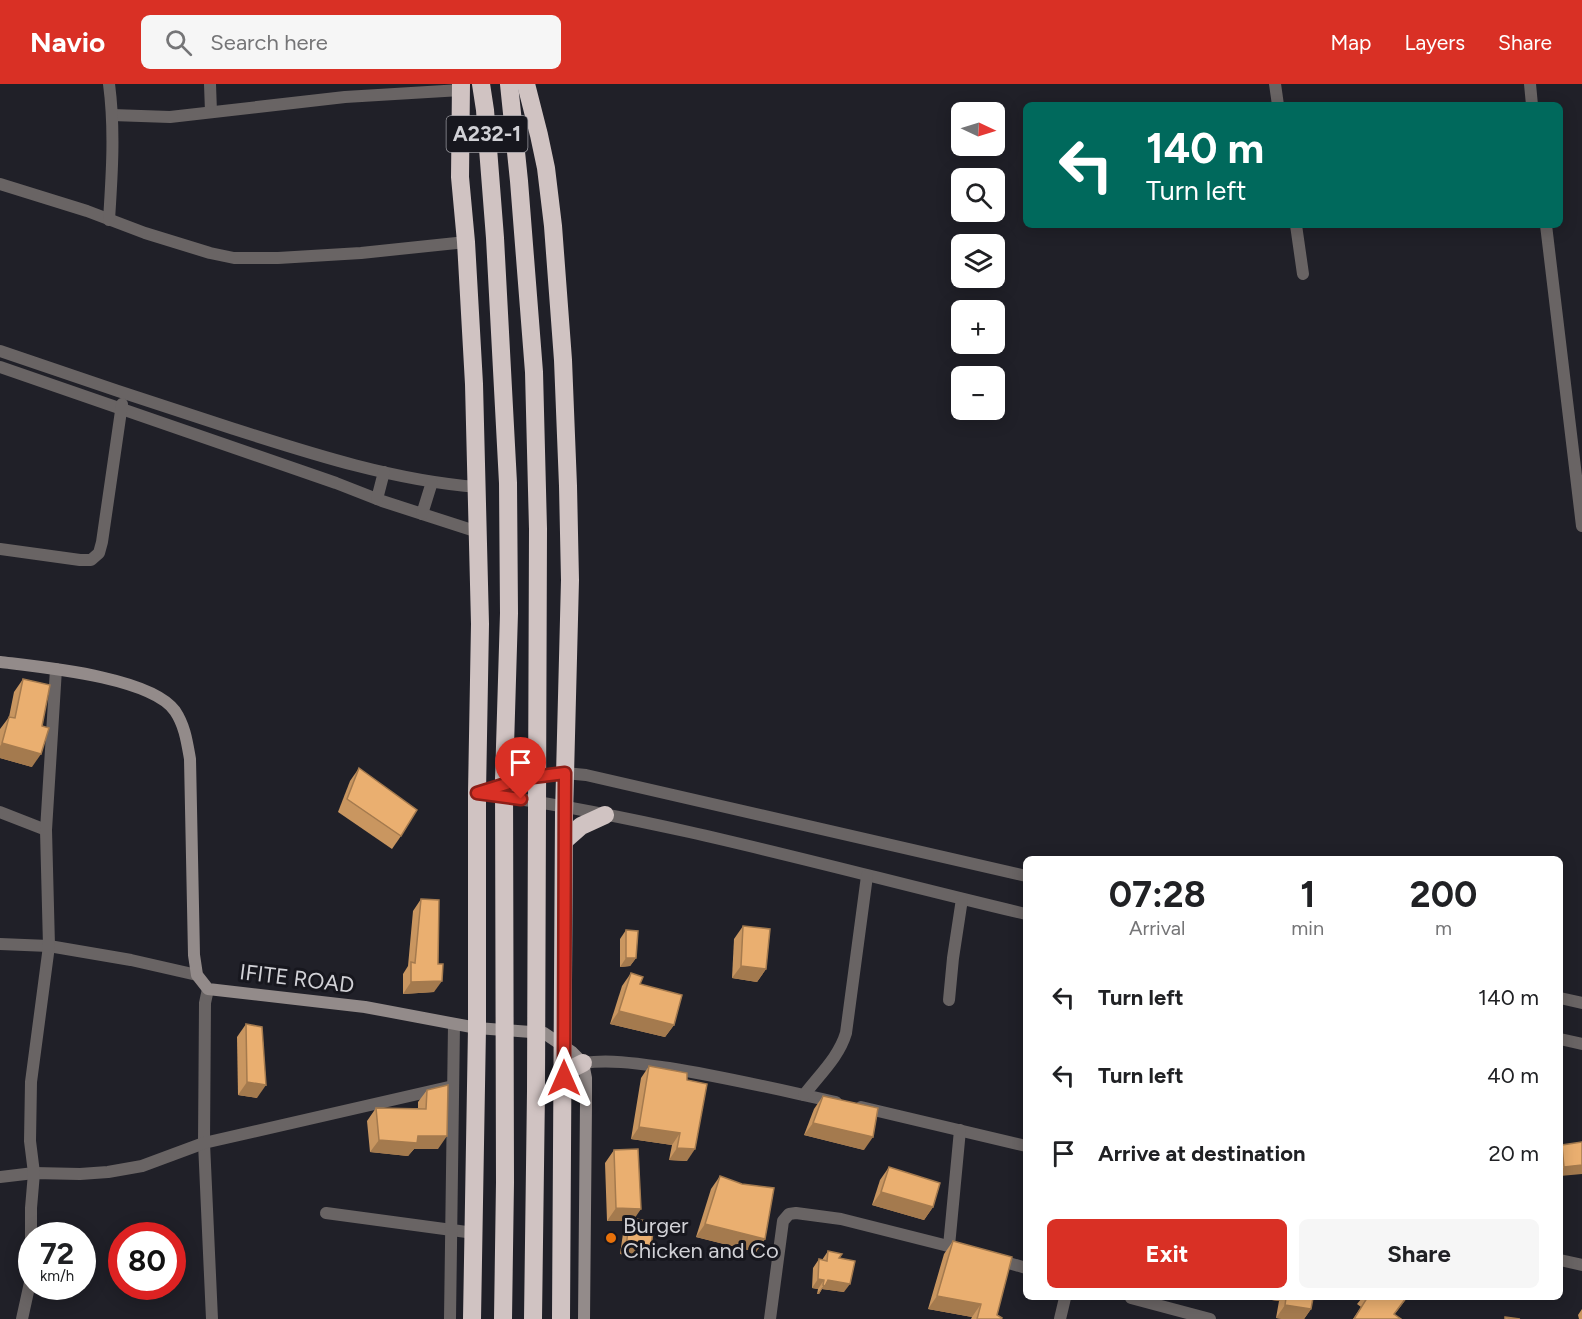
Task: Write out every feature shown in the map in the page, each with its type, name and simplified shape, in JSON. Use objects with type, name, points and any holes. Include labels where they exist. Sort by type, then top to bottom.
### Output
[{"type":"highway","name":"A232-1","points":[[482,84],[504,393],[508,483],[508,625],[504,780],[503,1319]]},
{"type":"highway","name":"A232-1","points":[[509,84],[534,372],[538,529],[533,1319]]},
{"type":"highway","points":[[526,84],[546,168],[553,226],[563,370],[570,580],[564,806],[561,1319]]},
{"type":"highway","points":[[461,87],[460,177],[474,384],[480,624],[472,1319]]},
{"type":"highway","points":[[564,841],[581,826],[605,815]]},
{"type":"highway","points":[[544,1033],[552,1029],[564,1017]]},
{"type":"highway","points":[[564,1078],[569,1070],[583,1063]]},
{"type":"street","points":[[109,84],[113,159],[109,220]]},
{"type":"street","points":[[210,84],[211,112]]},
{"type":"street","points":[[1275,84],[1278,102]]},
{"type":"street","points":[[1530,84],[1532,102]]},
{"type":"street","points":[[112,115],[170,117],[345,97],[461,87]]},
{"type":"street","points":[[0,184],[87,211],[145,233],[234,258],[325,255],[466,242]]},
{"type":"street","points":[[1296,228],[1303,274]]},
{"type":"street","points":[[1546,228],[1582,526]]},
{"type":"street","points":[[0,351],[124,394],[306,452],[432,482],[478,487]]},
{"type":"street","points":[[0,367],[336,483],[376,499],[478,532]]},
{"type":"street","points":[[0,549],[80,560],[91,560],[99,553],[124,394]]},
{"type":"street","points":[[376,499],[384,472]]},
{"type":"street","points":[[422,514],[432,482]]},
{"type":"street","points":[[0,662],[56,669],[129,684],[155,695],[174,709],[185,730],[190,759],[194,955],[197,975],[131,960],[49,946],[0,944]]},
{"type":"street","points":[[22,1319],[31,1278],[31,1208],[34,1173],[30,1141],[31,1082],[49,946],[46,830],[56,669]]},
{"type":"street","points":[[477,793],[525,778],[565,773],[597,778],[1023,875]]},
{"type":"street","points":[[477,793],[564,806],[716,838],[1023,913]]},
{"type":"street","points":[[0,812],[46,830]]},
{"type":"street","points":[[804,1095],[835,1056],[846,1033],[867,876]]},
{"type":"street","points":[[949,1000],[962,899]]},
{"type":"street","name":"IFITE ROAD","points":[[197,975],[208,989],[364,1007],[477,1028],[544,1033]]},
{"type":"street","points":[[208,989],[205,1003],[204,1143],[212,1319]]},
{"type":"street","points":[[1563,999],[1582,1003]]},
{"type":"street","points":[[450,1319],[454,1024]]},
{"type":"street","points":[[544,1033],[572,1052],[583,1063],[586,1078],[584,1319]]},
{"type":"street","points":[[1563,1040],[1582,1044]]},
{"type":"street","points":[[583,1063],[625,1061],[691,1072],[804,1095],[1023,1145]]},
{"type":"street","points":[[0,1177],[34,1173],[108,1172],[142,1166],[204,1143],[453,1086]]},
{"type":"street","points":[[950,1246],[960,1130]]},
{"type":"street","points":[[326,1213],[474,1233]]},
{"type":"street","points":[[770,1319],[783,1221],[789,1214],[841,1219],[1023,1267]]},
{"type":"street","points":[[1563,1261],[1582,1265]]},
{"type":"street","points":[[1060,1319],[1065,1300]]},
{"type":"street","points":[[1139,1300],[1210,1319]]},
{"type":"building","points":[[23,679],[50,685],[42,726],[49,728],[41,754],[2,743],[9,717],[15,718]]},
{"type":"building","points":[[359,768],[417,810],[401,836],[347,799]]},
{"type":"building","points":[[421,899],[439,900],[438,964],[443,964],[442,981],[411,982],[411,962],[415,963]]},
{"type":"building","points":[[743,926],[770,929],[766,969],[741,966]]},
{"type":"building","points":[[626,930],[638,931],[636,958],[626,958]]},
{"type":"building","points":[[631,973],[643,977],[640,984],[682,995],[674,1025],[619,1011]]},
{"type":"building","points":[[246,1024],[262,1027],[266,1085],[247,1082]]},
{"type":"building","points":[[649,1066],[687,1073],[687,1080],[707,1084],[695,1149],[677,1148],[680,1133],[639,1127]]},
{"type":"building","points":[[448,1085],[447,1136],[418,1136],[417,1143],[379,1140],[376,1108],[426,1109],[427,1090]]},
{"type":"building","points":[[823,1096],[878,1108],[873,1137],[813,1123]]},
{"type":"building","points":[[1582,1142],[1582,1165],[1564,1167],[1563,1145]]},
{"type":"building","points":[[638,1149],[641,1209],[616,1208],[614,1150]]},
{"type":"building","points":[[889,1167],[940,1183],[933,1207],[881,1192]]},
{"type":"building","points":[[720,1176],[742,1184],[774,1188],[765,1239],[705,1224]]},
{"type":"building","points":[[630,1218],[654,1222],[651,1248],[626,1246]]},
{"type":"building","points":[[953,1241],[1012,1257],[997,1315],[1001,1319],[977,1319],[981,1304],[937,1296]]},
{"type":"building","points":[[828,1251],[842,1254],[839,1258],[855,1261],[850,1284],[828,1280],[825,1286],[823,1285],[824,1280],[818,1279],[819,1259],[827,1261]]},
{"type":"building","points":[[1286,1300],[1313,1300],[1311,1309],[1285,1305]]},
{"type":"building","points":[[1366,1300],[1404,1300],[1394,1314],[1401,1319],[1354,1319]]},
{"type":"place","name":"Burger Chicken and Co","points":[[611,1238]]},
{"type":"route","points":[[521,799],[477,793],[525,778],[565,773],[564,1078]]}]
